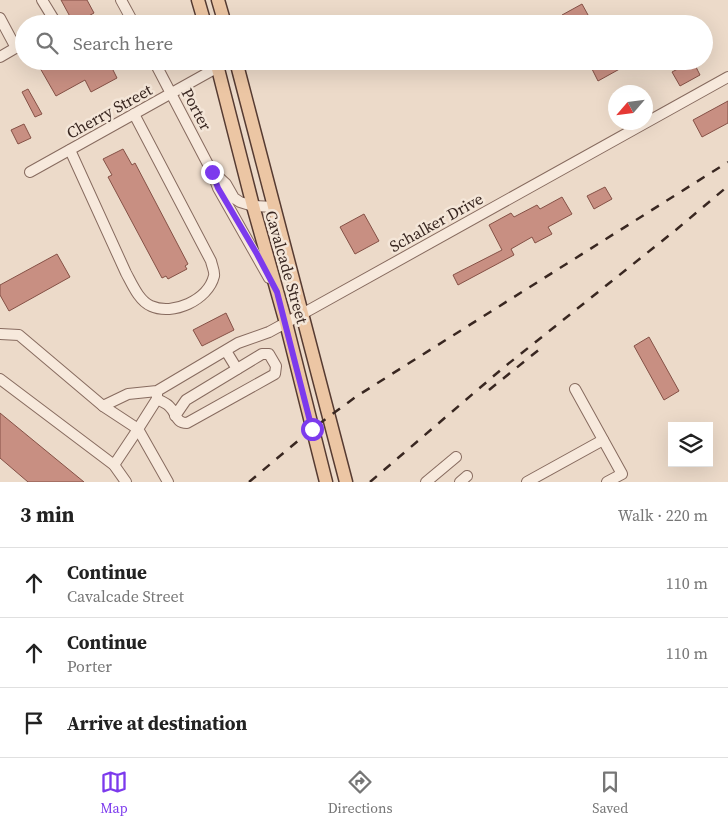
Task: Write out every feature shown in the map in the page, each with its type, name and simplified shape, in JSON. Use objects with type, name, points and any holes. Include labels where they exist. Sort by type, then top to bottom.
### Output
[{"type":"main road","points":[[198,0],[202,15]]},
{"type":"main road","points":[[218,0],[223,15]]},
{"type":"main road","name":"Cavalcade Street","points":[[223,70],[253,206],[286,323],[326,482]]},
{"type":"main road","name":"Cavalcade Street","points":[[238,70],[346,482]]},
{"type":"main road","points":[[320,458],[338,454]]},
{"type":"street","points":[[42,0],[51,15]]},
{"type":"street","points":[[121,0],[129,15]]},
{"type":"street","points":[[0,18],[15,39]]},
{"type":"street","points":[[0,57],[15,49]]},
{"type":"street","name":"Porter","points":[[159,70],[212,172],[218,188],[277,292]]},
{"type":"street","name":"Cherry Street","points":[[30,172],[210,70]]},
{"type":"street","name":"Schalker Drive","points":[[157,395],[238,343],[269,332],[286,323],[728,77]]},
{"type":"street","points":[[70,150],[126,273],[137,292],[149,306],[162,310],[176,308],[191,302],[202,295],[210,285],[214,274],[211,261],[134,114]]},
{"type":"street","name":"Porter","points":[[212,172],[226,184],[234,198],[240,202],[253,206],[275,207]]},
{"type":"street","points":[[0,334],[19,335],[103,406],[138,429],[168,482]]},
{"type":"street","points":[[226,350],[237,369]]},
{"type":"street","points":[[103,406],[128,394],[157,395],[170,406],[176,416],[181,423],[187,423],[275,374],[276,370],[269,354],[266,353],[237,369],[186,400],[176,416]]},
{"type":"street","points":[[0,379],[114,465],[126,482]]},
{"type":"street","points":[[575,389],[622,474],[607,482]]},
{"type":"street","points":[[114,465],[138,429],[157,395]]},
{"type":"street","points":[[527,482],[603,440]]},
{"type":"street","points":[[426,482],[456,457]]},
{"type":"building","points":[[61,0],[87,0],[94,13],[90,15],[69,15]]},
{"type":"building","points":[[582,4],[588,15],[562,15]]},
{"type":"building","points":[[41,70],[113,70],[117,78],[91,92],[85,80],[56,96]]},
{"type":"building","points":[[592,70],[618,70],[598,81]]},
{"type":"building","points":[[676,70],[698,70],[700,75],[680,86],[672,72]]},
{"type":"building","points":[[28,89],[42,114],[35,117],[22,92]]},
{"type":"building","points":[[728,101],[728,123],[702,137],[693,120]]},
{"type":"building","points":[[24,124],[31,138],[18,144],[11,130]]},
{"type":"building","points":[[123,149],[132,165],[135,163],[188,264],[185,266],[187,269],[168,279],[166,276],[162,278],[108,177],[112,175],[103,159]]},
{"type":"building","points":[[605,187],[612,199],[594,209],[587,196]]},
{"type":"building","points":[[562,197],[572,214],[548,227],[552,234],[535,243],[532,237],[511,249],[514,255],[458,285],[453,275],[502,250],[489,225],[511,213],[514,217],[537,205],[540,209]]},
{"type":"building","points":[[364,214],[379,241],[355,254],[340,227]]},
{"type":"building","points":[[57,254],[70,277],[9,311],[0,295],[0,285]]},
{"type":"building","points":[[226,313],[234,330],[202,346],[193,330]]},
{"type":"building","points":[[649,337],[679,391],[664,400],[634,346]]},
{"type":"building","points":[[0,413],[84,482],[28,482],[0,458]]},
{"type":"railway","points":[[249,482],[312,429],[357,396],[728,162]]},
{"type":"railway","points":[[370,482],[503,368],[728,186]]},
{"type":"railway","points":[[489,390],[541,348]]},
{"type":"route","points":[[212,172],[218,188],[277,292],[312,429]]}]
